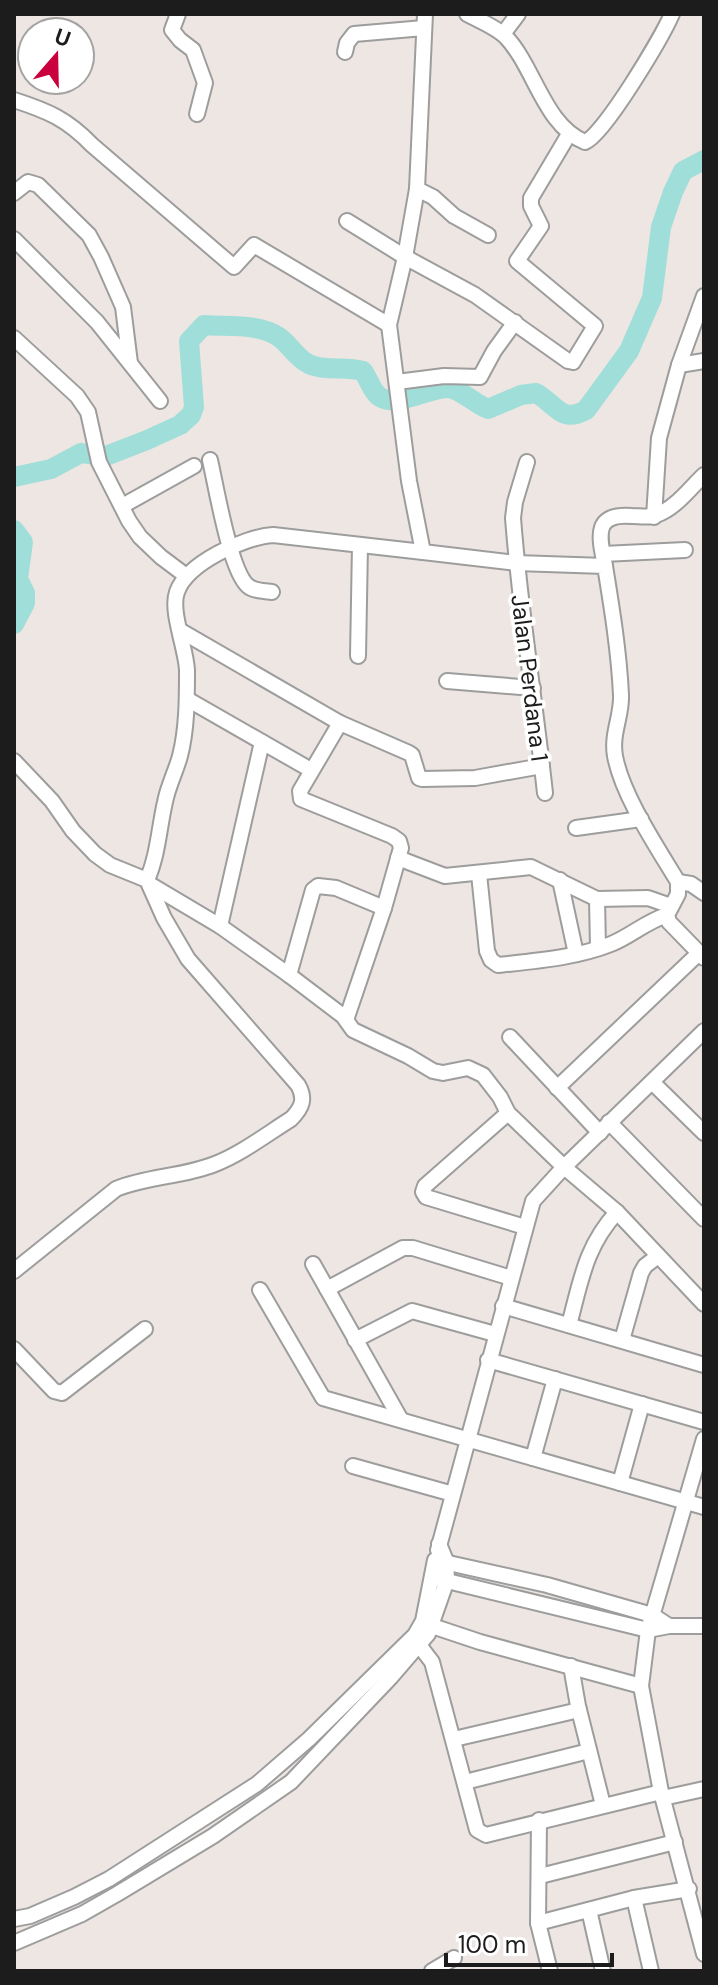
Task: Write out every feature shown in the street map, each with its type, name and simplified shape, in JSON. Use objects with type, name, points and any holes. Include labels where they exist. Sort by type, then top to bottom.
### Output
[{"type":"street","points":[[178,14],[172,30],[193,50],[205,83],[197,114]]},
{"type":"street","points":[[467,14],[503,34],[535,81],[555,119],[569,134],[585,142],[597,133],[669,16]]},
{"type":"street","points":[[503,34],[518,14]]},
{"type":"street","points":[[345,52],[354,34],[425,21],[417,189],[389,325],[409,481],[423,552]]},
{"type":"street","points":[[14,100],[53,113],[75,127],[102,154],[234,267],[254,245],[389,325]]},
{"type":"street","points":[[347,221],[475,295],[570,362],[595,329],[593,323],[517,261],[541,226],[531,206],[531,198],[569,134]]},
{"type":"street","points":[[14,193],[22,185],[32,182],[89,235],[123,307],[130,363]]},
{"type":"street","points":[[417,189],[433,197],[454,216],[488,235]]},
{"type":"street","points":[[14,239],[97,322],[160,401]]},
{"type":"street","points":[[654,517],[659,438],[679,365],[704,296]]},
{"type":"street","points":[[97,322],[123,307]]},
{"type":"street","points":[[398,384],[444,376],[480,377],[515,322]]},
{"type":"street","points":[[14,338],[77,396],[88,412],[99,462],[140,537],[185,575]]},
{"type":"street","points":[[679,365],[704,361]]},
{"type":"street","points":[[210,460],[230,547],[246,584],[253,589],[272,592]]},
{"type":"street","name":"Jalan Perdana 1","points":[[527,462],[515,502],[516,563],[545,793]]},
{"type":"street","points":[[122,506],[194,466]]},
{"type":"street","points":[[557,1088],[702,956],[669,922],[669,910],[678,894],[678,882],[641,819],[614,755],[613,737],[621,698],[604,560],[603,526],[607,518],[615,514],[654,517],[665,511],[704,475]]},
{"type":"street","points":[[14,1271],[116,1189],[216,1164],[291,1119],[300,1111],[303,1102],[298,1085],[188,959],[164,918],[149,883],[166,799],[181,755],[187,666],[174,602],[185,575],[230,547],[260,536],[273,535],[516,563],[604,560],[685,550]]},
{"type":"street","points":[[358,656],[360,545]]},
{"type":"street","points":[[181,631],[340,723],[409,753],[419,778],[475,778],[542,766]]},
{"type":"street","points":[[447,681],[533,688]]},
{"type":"street","points":[[187,699],[311,770]]},
{"type":"street","points":[[340,723],[300,791],[301,799],[392,836],[399,841],[401,848],[346,1020]]},
{"type":"street","points":[[220,926],[262,742]]},
{"type":"street","points":[[14,761],[95,854],[220,926],[289,975],[346,1020],[353,1030],[433,1071],[443,1073],[459,1068],[474,1069],[483,1075],[508,1113],[617,1212],[704,1304]]},
{"type":"street","points":[[576,828],[641,819]]},
{"type":"street","points":[[398,858],[445,876],[531,867],[597,899],[648,898],[669,910]]},
{"type":"street","points":[[479,874],[487,951],[498,965],[598,948],[616,942],[669,910]]},
{"type":"street","points":[[560,880],[576,954]]},
{"type":"street","points":[[678,882],[691,884],[704,893]]},
{"type":"street","points":[[289,975],[313,890],[318,886],[336,888],[384,908]]},
{"type":"street","points":[[597,899],[598,948]]},
{"type":"street","points":[[14,1943],[82,1914],[117,1894],[213,1836],[291,1782],[432,1626],[440,1579],[439,1544],[533,1201],[704,1031]]},
{"type":"street","points":[[510,1037],[557,1088],[704,1219]]},
{"type":"street","points":[[653,1083],[702,1129]]},
{"type":"street","points":[[508,1113],[425,1186],[423,1192],[426,1197],[525,1227]]},
{"type":"street","points":[[569,1325],[589,1253],[600,1232],[617,1212]]},
{"type":"street","points":[[327,1289],[403,1248],[413,1248],[511,1278]]},
{"type":"street","points":[[622,1340],[641,1273],[658,1256]]},
{"type":"street","points":[[313,1264],[401,1420]]},
{"type":"street","points":[[260,1290],[323,1398],[704,1507]]},
{"type":"street","points":[[503,1306],[704,1365]]},
{"type":"street","points":[[355,1340],[412,1311],[495,1334]]},
{"type":"street","points":[[14,1349],[54,1391],[62,1393],[145,1329]]},
{"type":"street","points":[[488,1360],[704,1422]]},
{"type":"street","points":[[533,1458],[555,1379]]},
{"type":"street","points":[[620,1483],[642,1404]]},
{"type":"street","points":[[703,1447],[648,1630],[641,1686],[662,1795],[700,1919],[704,1954]]},
{"type":"street","points":[[353,1466],[453,1494]]},
{"type":"street","points":[[441,1560],[547,1585],[652,1615],[669,1626]]},
{"type":"street","points":[[440,1579],[648,1630],[669,1626],[704,1626]]},
{"type":"street","points":[[415,1643],[440,1579]]},
{"type":"street","points":[[543,1603],[547,1585]]},
{"type":"street","points":[[432,1626],[641,1686]]},
{"type":"street","points":[[415,1643],[432,1662],[477,1830],[481,1834],[603,1805],[704,1789]]},
{"type":"street","points":[[14,1919],[30,1916],[109,1879],[202,1821],[257,1784],[393,1666]]},
{"type":"street","points":[[571,1666],[603,1805]]},
{"type":"street","points":[[454,1739],[579,1710]]},
{"type":"street","points":[[465,1782],[589,1751]]},
{"type":"street","points":[[539,1820],[538,1923],[550,1971]]},
{"type":"street","points":[[540,1876],[675,1842]]},
{"type":"street","points":[[538,1923],[634,1898],[689,1889]]},
{"type":"street","points":[[634,1898],[651,1971]]},
{"type":"street","points":[[589,1910],[603,1971]]},
{"type":"street","points":[[432,1971],[454,1958]]},
{"type":"waterway","points":[[14,477],[51,469],[81,453],[106,456],[180,425],[191,415],[194,407],[189,341],[204,325],[253,328],[271,333],[313,366],[363,371],[375,392],[387,400],[449,388],[488,409],[521,395],[536,393],[564,414],[586,410],[629,351],[652,298],[661,227],[673,192],[683,171],[704,160]]},
{"type":"waterway","points":[[14,530],[23,542],[18,579],[25,593],[25,603],[14,624]]}]
